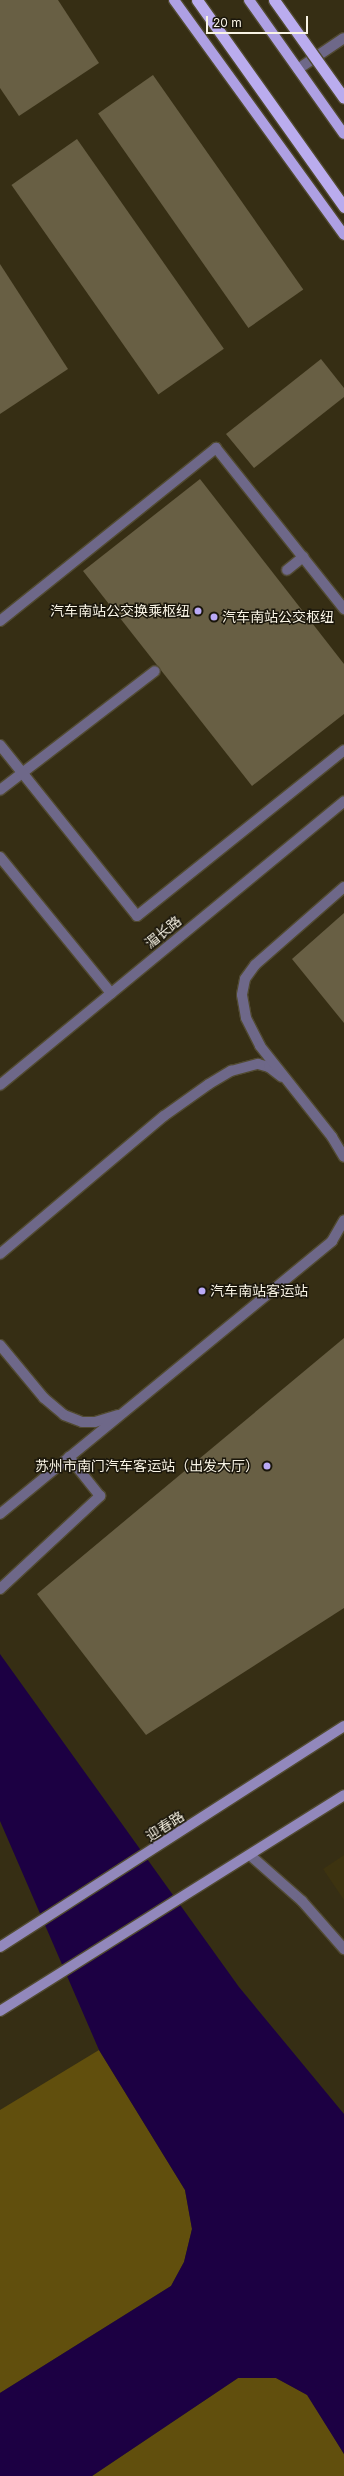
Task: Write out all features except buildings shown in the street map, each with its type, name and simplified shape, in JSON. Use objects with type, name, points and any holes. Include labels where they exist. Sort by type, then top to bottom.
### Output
[{"type":"highway","points":[[196,0],[344,207]]},
{"type":"highway","points":[[274,0],[344,98]]},
{"type":"main road","points":[[174,0],[344,235]]},
{"type":"main road","points":[[249,0],[344,134]]},
{"type":"main road","name":"迎春路","points":[[0,1947],[163,1845],[344,1726]]},
{"type":"main road","points":[[0,2011],[51,1978],[251,1856],[344,1795]]},
{"type":"street","points":[[298,69],[344,38]]},
{"type":"street","points":[[0,621],[216,448],[344,609]]},
{"type":"street","points":[[287,570],[303,557]]},
{"type":"street","points":[[0,790],[155,671]]},
{"type":"street","points":[[0,745],[137,916],[344,750]]},
{"type":"street","name":"湄长路","points":[[0,1085],[344,801]]},
{"type":"street","points":[[0,857],[111,993]]},
{"type":"street","points":[[344,887],[254,965],[243,985],[246,1018],[260,1046],[332,1137],[344,1156]]},
{"type":"street","points":[[0,1254],[164,1116],[209,1084],[231,1071],[258,1064],[269,1067],[287,1081]]},
{"type":"street","points":[[0,1514],[332,1241],[344,1220]]},
{"type":"street","points":[[0,1345],[44,1398],[64,1415],[82,1422],[95,1422],[128,1410]]},
{"type":"street","points":[[0,1589],[100,1496],[70,1457]]},
{"type":"street","points":[[251,1856],[302,1901],[344,1949]]},
{"type":"shaded area","points":[[0,1654],[239,1987],[344,2114],[344,2454],[307,2395],[276,2378],[238,2378],[92,2476],[0,2476],[0,2393],[171,2286],[184,2262],[192,2229],[185,2190],[99,2050],[0,1821]]},
{"type":"shaded area","points":[[344,1855],[344,1900],[323,1869]]},
{"type":"shaded area","points":[[99,2050],[185,2190],[192,2229],[184,2262],[171,2286],[0,2393],[0,2110]]},
{"type":"shaded area","points":[[238,2378],[276,2378],[308,2395],[344,2454],[344,2476],[92,2476]]},
{"type":"place","name":"汽车南站公交换乘枢纽","points":[[198,611]]},
{"type":"place","name":"汽车南站公交枢纽","points":[[214,617]]},
{"type":"place","name":"汽车南站客运站","points":[[202,1291]]},
{"type":"place","name":"苏州市南门汽车客运站（出发大厅）","points":[[267,1466]]}]
